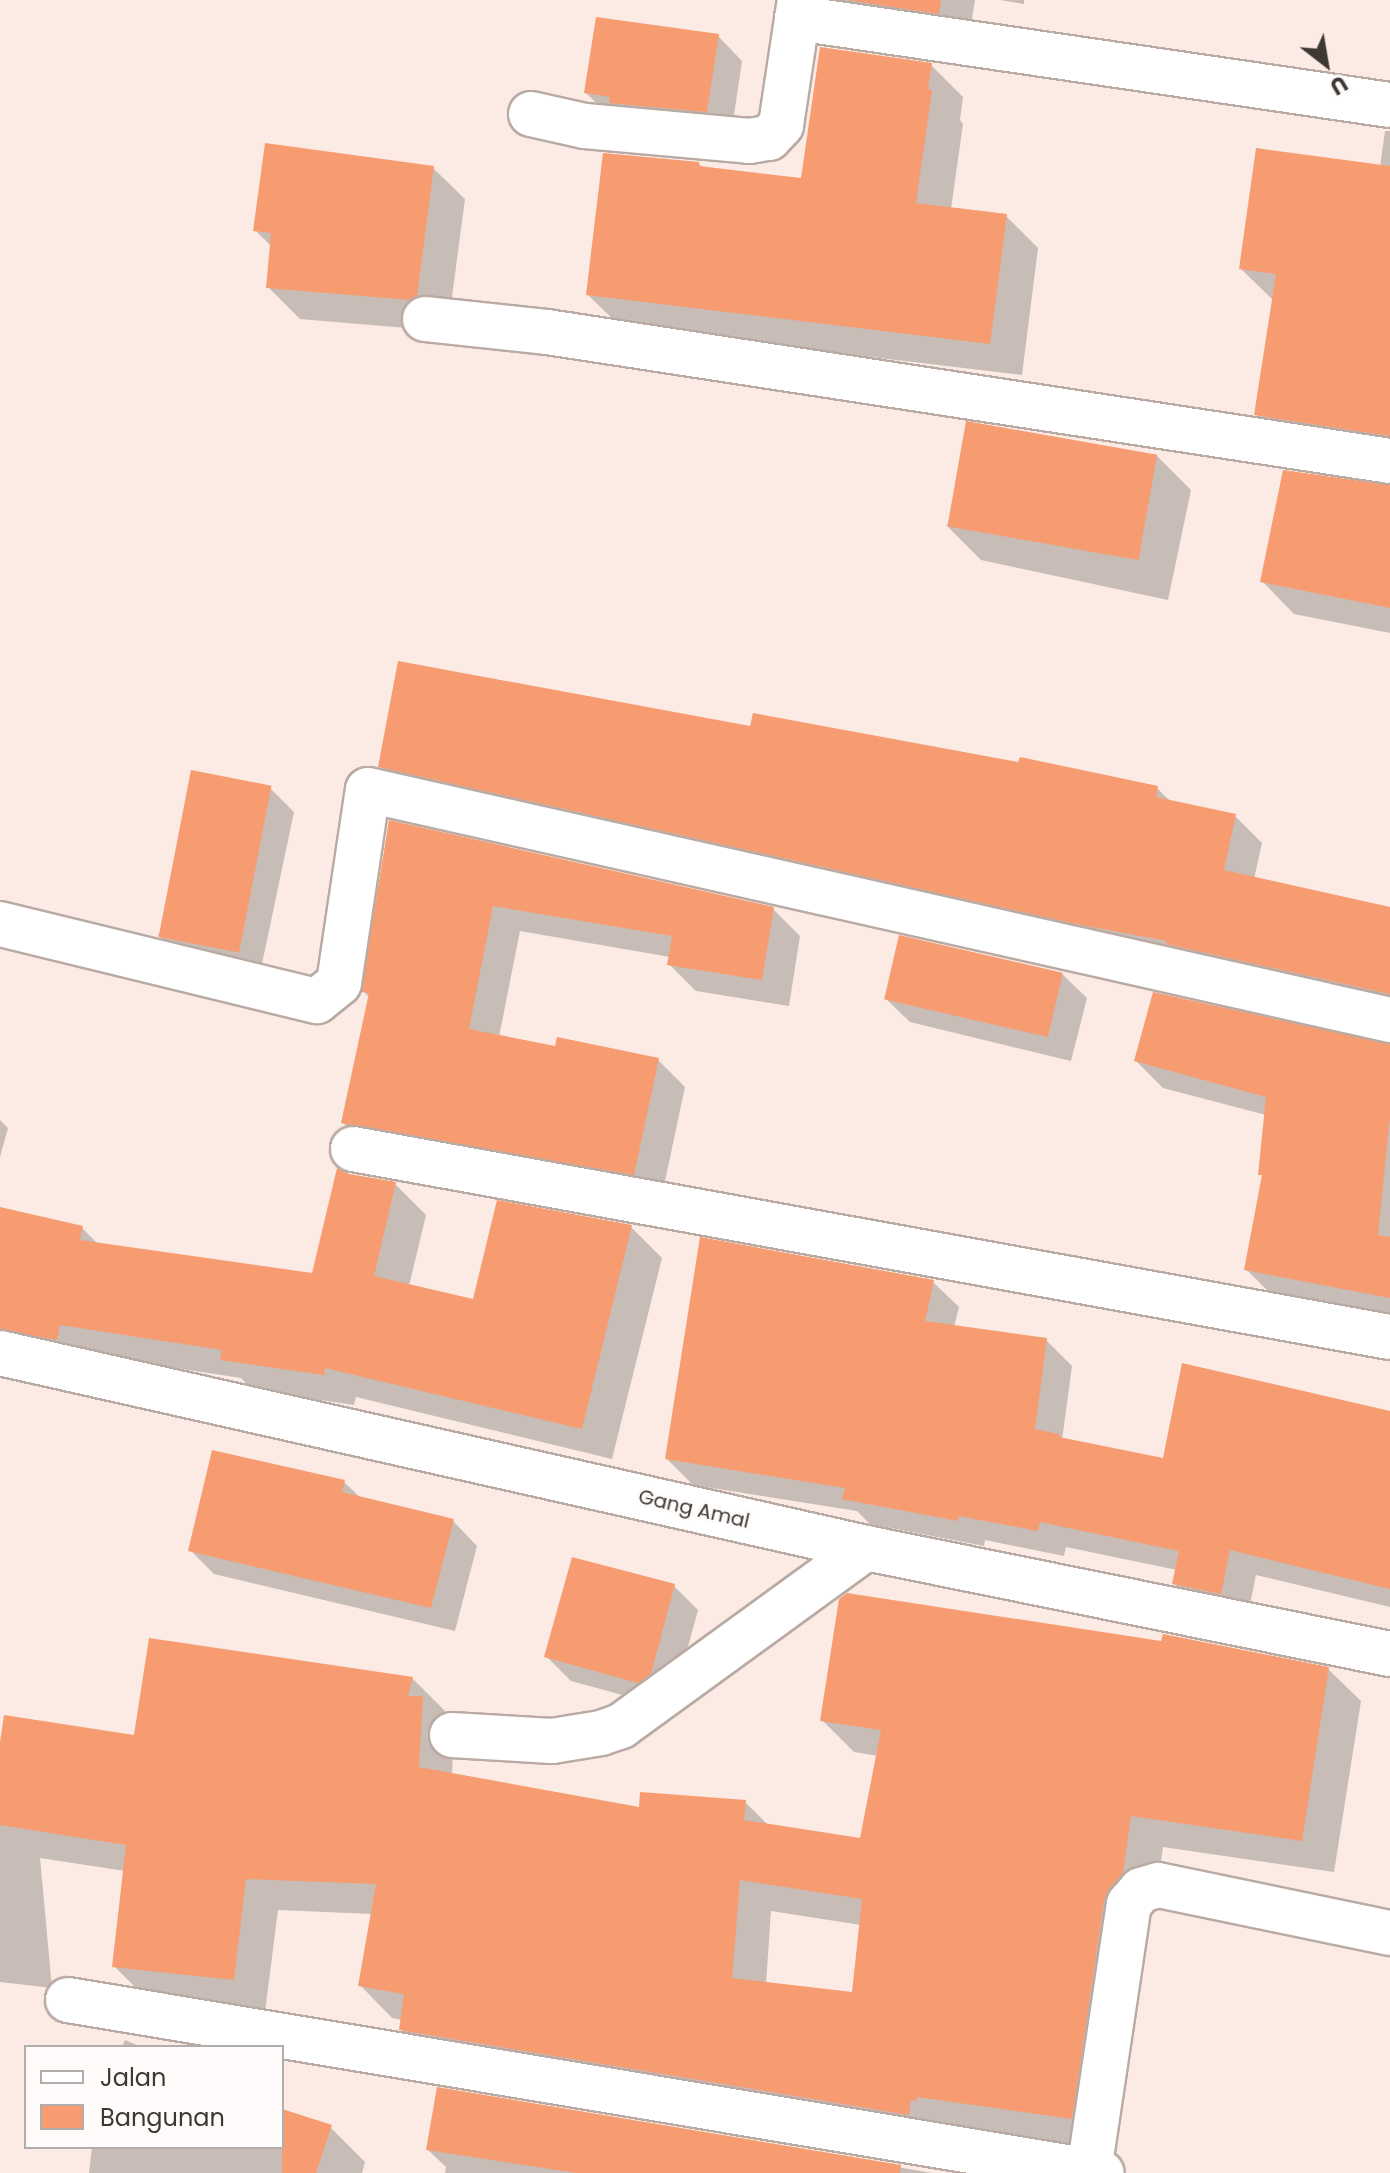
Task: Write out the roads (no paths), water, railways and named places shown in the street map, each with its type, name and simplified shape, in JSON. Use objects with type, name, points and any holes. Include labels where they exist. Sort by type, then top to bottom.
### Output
[{"type":"street","points":[[531,114],[585,126],[749,141],[769,138],[781,125],[799,9],[1390,105]]},
{"type":"street","points":[[425,319],[547,332],[1390,461]]},
{"type":"street","points":[[0,924],[317,1001],[339,983],[368,790],[1390,1020]]},
{"type":"street","points":[[353,1149],[1390,1337]]},
{"type":"street","name":"Gang Amal","points":[[0,1353],[866,1548],[1390,1654]]},
{"type":"street","points":[[452,1735],[552,1741],[601,1733],[621,1726],[866,1548]]},
{"type":"street","points":[[68,2000],[1096,2172],[1129,1904],[1141,1890],[1158,1885],[1390,1933]]}]
